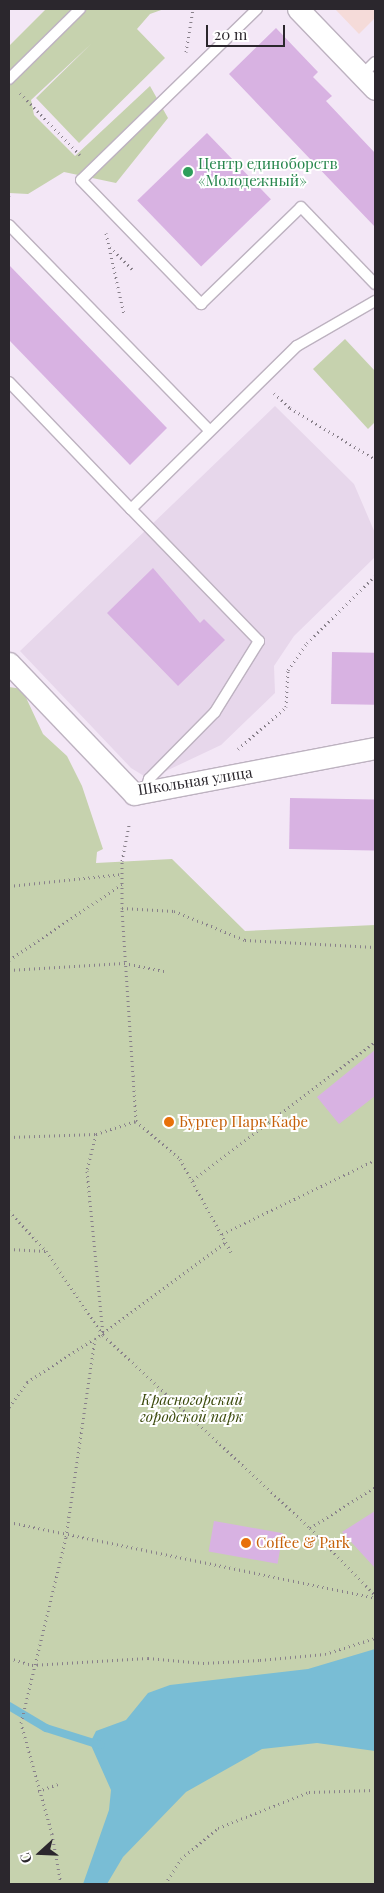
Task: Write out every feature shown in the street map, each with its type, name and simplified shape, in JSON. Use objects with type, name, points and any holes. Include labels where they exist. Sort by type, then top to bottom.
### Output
[{"type":"street","points":[[298,9],[371,76]]},
{"type":"street","name":"Школьная улица","points":[[9,663],[134,794],[375,748]]},
{"type":"lane","points":[[9,79],[80,9]]},
{"type":"lane","points":[[257,9],[81,180],[202,304],[301,207],[375,284]]},
{"type":"lane","points":[[9,225],[209,430]]},
{"type":"lane","points":[[131,509],[209,430],[297,346],[375,301]]},
{"type":"lane","points":[[9,382],[259,641],[215,712],[149,780],[145,792]]},
{"type":"path","points":[[181,82],[193,9]]},
{"type":"path","points":[[15,88],[93,168]]},
{"type":"path","points":[[98,198],[132,350]]},
{"type":"path","points":[[109,246],[134,271]]},
{"type":"path","points":[[260,381],[290,408],[375,459]]},
{"type":"path","points":[[237,774],[233,753],[286,707],[288,670],[307,643],[375,576]]},
{"type":"path","points":[[129,825],[122,874],[122,908],[124,963],[136,1121],[161,1139],[193,1180],[231,1252]]},
{"type":"path","points":[[9,886],[122,874]]},
{"type":"path","points":[[9,960],[122,883]]},
{"type":"path","points":[[122,908],[174,911],[245,940],[375,947]]},
{"type":"path","points":[[9,970],[124,963],[164,971]]},
{"type":"path","points":[[193,1180],[375,1042]]},
{"type":"path","points":[[9,1137],[96,1134],[136,1121]]},
{"type":"path","points":[[96,1134],[87,1171],[103,1335]]},
{"type":"path","points":[[222,1234],[375,1160]]},
{"type":"path","points":[[9,1211],[46,1251],[103,1335],[310,1528],[375,1597]]},
{"type":"path","points":[[9,1407],[27,1382],[103,1335],[226,1242]]},
{"type":"path","points":[[9,1249],[46,1251]]},
{"type":"path","points":[[61,1884],[21,1723],[23,1703],[32,1665],[66,1537],[95,1339]]},
{"type":"path","points":[[310,1528],[375,1487]]},
{"type":"path","points":[[9,1522],[66,1537],[375,1597]]},
{"type":"path","points":[[9,1658],[32,1665],[148,1658],[203,1663],[260,1660],[325,1654],[375,1638]]},
{"type":"path","points":[[38,1791],[58,1784]]},
{"type":"path","points":[[165,1884],[181,1859],[218,1828],[309,1792],[375,1790]]},
{"type":"shaded area","points":[[335,9],[375,9],[375,18],[359,34]]},
{"type":"shaded area","points":[[275,406],[354,484],[375,533],[375,557],[294,636],[274,666],[275,693],[221,745],[149,779],[131,768],[20,651]]},
{"type":"green space","points":[[46,9],[164,9],[150,14],[137,29],[165,58],[79,143],[36,98],[91,44],[31,100],[34,115],[75,156],[150,86],[168,118],[116,183],[64,172],[28,194],[9,193],[9,46]]},
{"type":"green space","points":[[345,339],[375,371],[375,422],[368,429],[313,369]]},
{"type":"green space","name":"Красногорский городской парк","points":[[9,687],[22,689],[43,734],[67,756],[82,786],[103,849],[97,852],[96,863],[172,859],[245,931],[375,925],[375,1884],[9,1884]]},
{"type":"water","points":[[375,1649],[375,1751],[317,1743],[262,1749],[186,1792],[123,1857],[107,1884],[83,1884],[109,1810],[111,1790],[90,1743],[96,1731],[126,1720],[148,1693],[170,1685],[308,1669]]},
{"type":"building","points":[[276,28],[318,72],[313,77],[332,96],[326,101],[375,153],[375,227],[229,74]]},
{"type":"building","points":[[207,133],[271,199],[201,267],[137,200]]},
{"type":"building","points":[[9,265],[167,428],[130,465],[9,340]]},
{"type":"building","points":[[153,568],[200,623],[204,619],[225,640],[178,686],[107,613]]},
{"type":"building","points":[[332,652],[375,653],[374,705],[331,704]]},
{"type":"building","points":[[290,798],[375,799],[374,850],[289,849]]},
{"type":"building","points":[[375,1050],[375,1096],[339,1124],[317,1097]]},
{"type":"building","points":[[375,1511],[375,1568],[342,1532]]},
{"type":"building","name":"Coffee & Park","points":[[214,1521],[283,1533],[278,1564],[209,1552]]},
{"type":"waterway","points":[[9,1706],[46,1728],[100,1745]]},
{"type":"place","name":"Центр единоборств «Молодежный»","points":[[188,172]]},
{"type":"place","name":"Бургер Парк Кафе","points":[[169,1122]]},
{"type":"place","name":"Coffee & Park","points":[[246,1543]]}]
